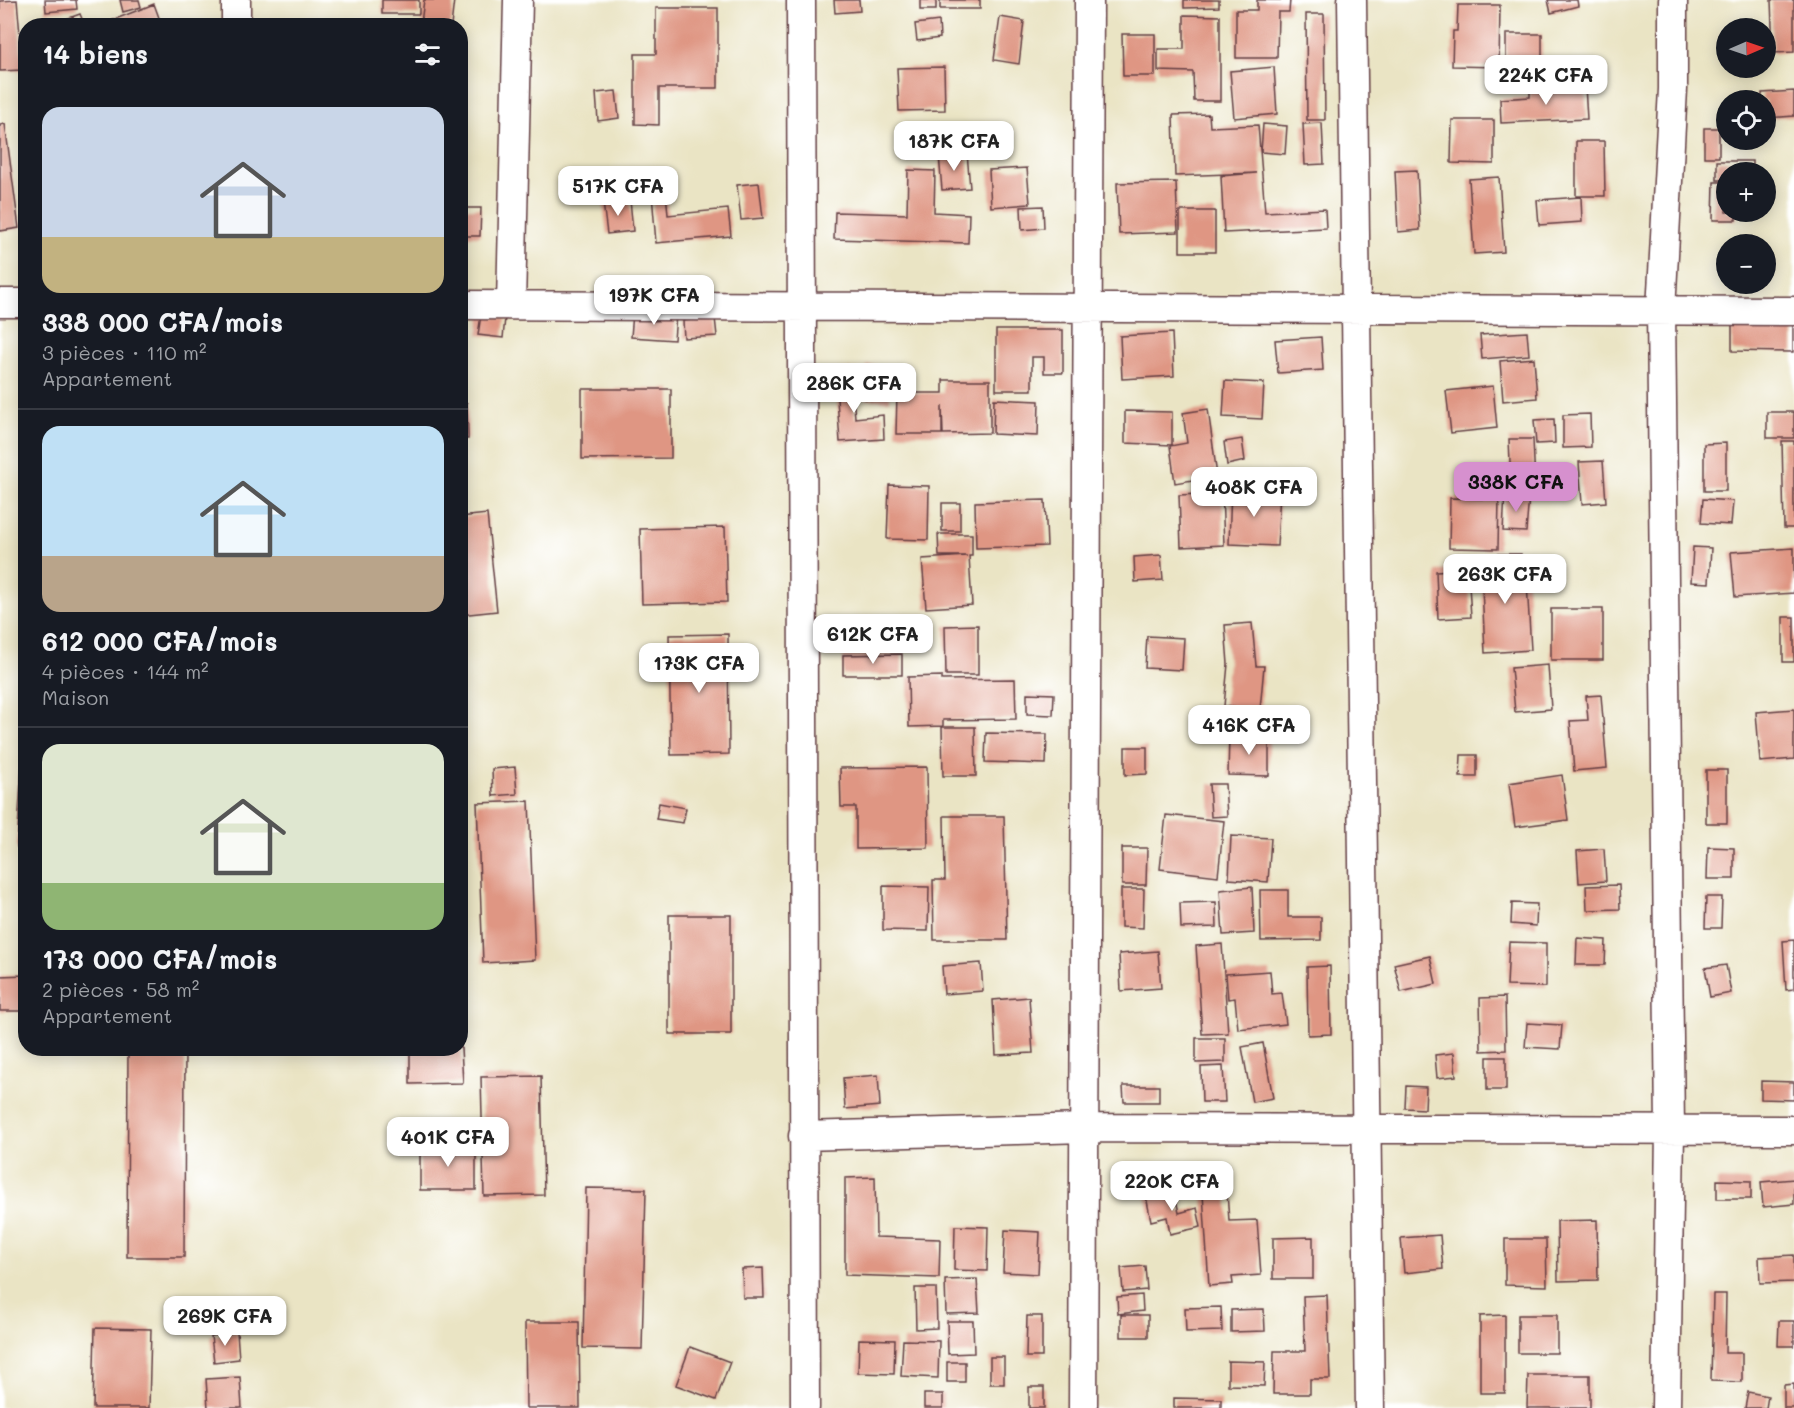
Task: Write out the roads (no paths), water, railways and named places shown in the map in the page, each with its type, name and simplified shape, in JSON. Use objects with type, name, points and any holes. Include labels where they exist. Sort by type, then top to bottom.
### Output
[{"type":"street","points":[[236,0],[236,18]]},
{"type":"street","points":[[511,305],[518,0]]},
{"type":"street","points":[[801,0],[805,1408]]},
{"type":"street","points":[[1083,1408],[1089,0]]},
{"type":"street","points":[[1352,0],[1370,1408]]},
{"type":"street","points":[[1666,1408],[1670,1130],[1661,310],[1673,89],[1673,0]]},
{"type":"street","points":[[0,303],[18,303]]},
{"type":"street","points":[[468,305],[1794,311]]},
{"type":"street","points":[[803,1136],[1085,1128],[1794,1130]]}]
